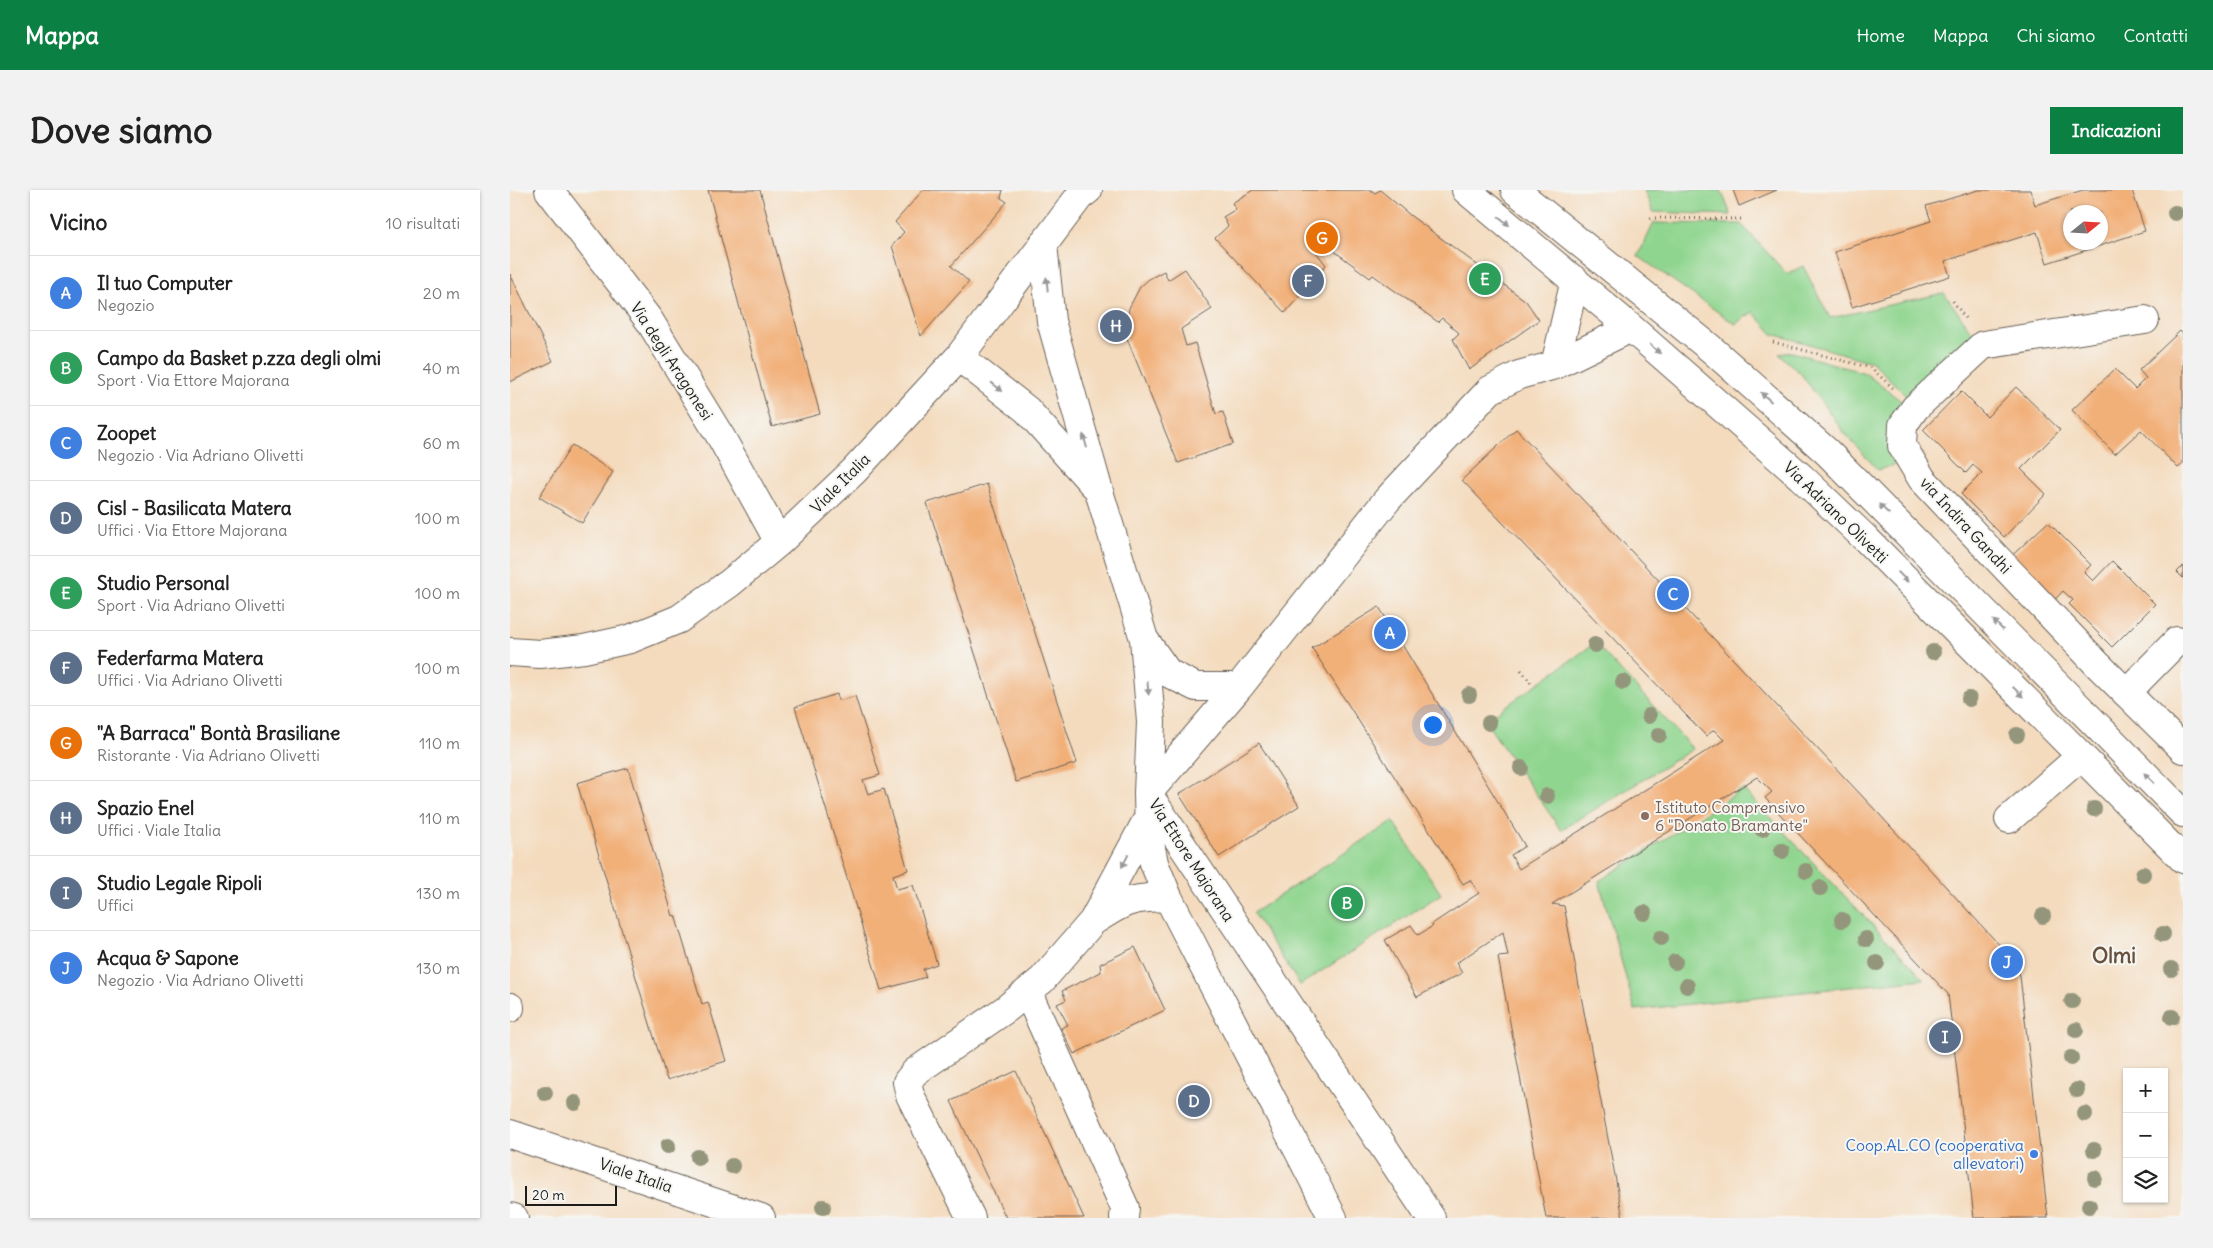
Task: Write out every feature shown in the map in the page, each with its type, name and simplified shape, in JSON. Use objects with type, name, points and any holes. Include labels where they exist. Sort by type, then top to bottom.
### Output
[{"type":"street","name":"Via degli Aragonesi","points":[[549,190],[649,320],[722,439],[779,542]]},
{"type":"street","name":"Viale Italia","points":[[510,652],[540,654],[584,649],[630,639],[679,619],[730,583],[779,542],[854,471],[959,357],[1043,244],[1079,198],[1088,190]]},
{"type":"street","name":"Via Adriano Olivetti","points":[[1466,190],[1575,280],[1802,477],[1866,539],[2183,859]]},
{"type":"street","points":[[1515,190],[1710,348],[1827,452],[2183,813]]},
{"type":"street","points":[[1043,244],[1051,321],[1098,488],[1144,639],[1151,722],[1148,805]]},
{"type":"street","points":[[1556,365],[1575,280]]},
{"type":"street","name":"via Indira Gandhi","points":[[2146,320],[1983,345],[1915,408],[1903,425],[1902,446],[1922,479],[2126,693],[2183,749]]},
{"type":"street","points":[[971,1218],[910,1095],[907,1082],[914,1072],[1028,993],[1042,980],[1093,921],[1148,805],[1387,500],[1490,390],[1519,375],[1556,365],[1631,328]]},
{"type":"street","points":[[959,357],[1027,410],[1098,488]]},
{"type":"street","points":[[1144,639],[1168,672],[1196,687],[1240,687]]},
{"type":"street","points":[[2126,693],[2177,641]]},
{"type":"street","points":[[2008,819],[2081,756]]},
{"type":"street","name":"Via Ettore Majorana","points":[[1148,805],[1149,838],[1154,863],[1168,897],[1333,1218]]},
{"type":"street","name":"Via Ettore Majorana","points":[[1148,805],[1177,839],[1431,1218]]},
{"type":"street","points":[[1093,921],[1123,902],[1140,898],[1168,897]]},
{"type":"street","points":[[1028,993],[1125,1208],[1124,1218]]},
{"type":"street","name":"Viale Italia","points":[[510,1134],[761,1218]]},
{"type":"street","points":[[510,1217],[514,1218]]},
{"type":"path","points":[[1650,218],[1742,219]]},
{"type":"path","points":[[1773,342],[1871,368],[1915,408]]},
{"type":"path","points":[[1521,670],[1533,686]]},
{"type":"green space","points":[[1644,190],[1721,190],[1731,215],[1653,212]]},
{"type":"green space","points":[[1654,223],[1741,224],[1787,274],[1803,266],[1830,318],[1944,293],[1974,335],[1908,397],[1872,362],[1773,334],[1753,312],[1735,324],[1638,256]]},
{"type":"green space","points":[[1792,352],[1865,373],[1910,408],[1889,428],[1894,465],[1878,470],[1845,434],[1801,374],[1779,354]]},
{"type":"green space","points":[[1595,643],[1693,749],[1561,830],[1485,721]]},
{"type":"green space","points":[[1743,789],[1924,979],[1635,1010],[1599,881]]},
{"type":"green space","points":[[1393,821],[1441,894],[1300,985],[1253,913]]},
{"type":"building","points":[[708,190],[760,190],[820,414],[772,427]]},
{"type":"building","points":[[923,190],[1003,190],[1001,198],[1007,202],[951,266],[969,282],[921,336],[892,246],[904,232],[895,222]]},
{"type":"building","points":[[1253,190],[1371,190],[1375,193],[1380,190],[1411,216],[1526,301],[1539,320],[1469,370],[1453,339],[1459,333],[1442,318],[1438,322],[1373,275],[1370,278],[1333,250],[1338,242],[1326,234],[1310,244],[1326,265],[1285,313],[1215,238],[1228,226],[1223,217],[1236,209],[1232,203]]},
{"type":"building","points":[[1733,190],[1777,190],[1739,206]]},
{"type":"building","points":[[1978,190],[2030,190],[2035,205],[2083,190],[2132,190],[2145,231],[2108,243],[2108,205],[2063,205],[2063,250],[2087,250],[2047,263],[2037,232],[1945,261],[1950,276],[1852,307],[1835,252],[1931,221],[1926,206]]},
{"type":"building","points":[[1185,269],[1212,309],[1181,329],[1186,346],[1195,343],[1216,414],[1223,412],[1233,444],[1178,463],[1126,336],[1129,308],[1140,287],[1149,279],[1164,271],[1168,280]]},
{"type":"building","points":[[510,274],[553,361],[510,382]]},
{"type":"building","points":[[2180,331],[2183,334],[2183,464],[2178,468],[2141,430],[2115,454],[2072,410],[2115,369],[2135,389],[2146,378],[2139,370]]},
{"type":"building","points":[[2016,387],[2060,430],[2021,469],[2046,494],[2004,537],[1961,494],[1982,473],[1973,465],[1966,473],[1923,430],[1961,391],[1987,417]]},
{"type":"building","points":[[1516,429],[1879,814],[2015,962],[2020,976],[2048,1218],[1974,1218],[1948,994],[1765,798],[1772,792],[1757,777],[1552,904],[1564,906],[1623,1218],[1546,1218],[1498,957],[1508,956],[1503,932],[1456,963],[1462,973],[1417,997],[1385,940],[1411,925],[1418,935],[1479,893],[1470,880],[1463,884],[1312,648],[1379,607],[1525,846],[1511,855],[1519,869],[1724,740],[1714,730],[1706,736],[1462,480]]},
{"type":"building","points":[[572,445],[613,472],[582,523],[539,497]]},
{"type":"building","points":[[987,484],[1077,763],[1016,782],[927,503]]},
{"type":"building","points":[[2048,522],[2091,565],[2084,572],[2093,581],[2112,561],[2155,604],[2112,647],[2069,604],[2073,600],[2063,591],[2048,607],[2004,563]]},
{"type":"building","points":[[2183,566],[2183,578],[2177,572]]},
{"type":"building","points":[[837,694],[839,701],[855,696],[880,775],[863,780],[868,794],[884,789],[908,870],[893,875],[897,889],[913,885],[937,964],[923,969],[926,977],[881,990],[795,707]]},
{"type":"building","points":[[1259,743],[1299,806],[1219,857],[1179,794]]},
{"type":"building","points":[[628,768],[702,1004],[708,1002],[726,1061],[667,1080],[577,783]]},
{"type":"building","points":[[1135,947],[1165,1010],[1074,1054],[1061,1028],[1068,1025],[1057,1004],[1066,1000],[1062,991],[1101,972],[1100,964]]},
{"type":"building","points":[[1016,1071],[1084,1218],[1006,1218],[951,1101]]},
{"type":"place","name":"\"A Barraca\" Bontà Brasiliane","points":[[1322,238]]},
{"type":"place","name":"Studio Personal","points":[[1485,279]]},
{"type":"place","name":"Federfarma Matera","points":[[1308,281]]},
{"type":"place","name":"Spazio Enel","points":[[1116,326]]},
{"type":"place","name":"Zoopet","points":[[1673,594]]},
{"type":"place","name":"Il tuo Computer","points":[[1390,633]]},
{"type":"place","name":"Istituto Comprensivo 6 \"Donato Bramante\"","points":[[1645,816]]},
{"type":"place","name":"Campo da Basket p.zza degli olmi","points":[[1347,903]]},
{"type":"place","name":"Acqua & Sapone","points":[[2007,962]]},
{"type":"place","name":"Studio Legale Ripoli","points":[[1945,1037]]},
{"type":"place","name":"Cisl - Basilicata Matera","points":[[1194,1101]]},
{"type":"place","name":"Coop.AL.CO (cooperativa allevatori)","points":[[2034,1154]]},
{"type":"district","name":"Olmi","points":[[2114,956]]}]
